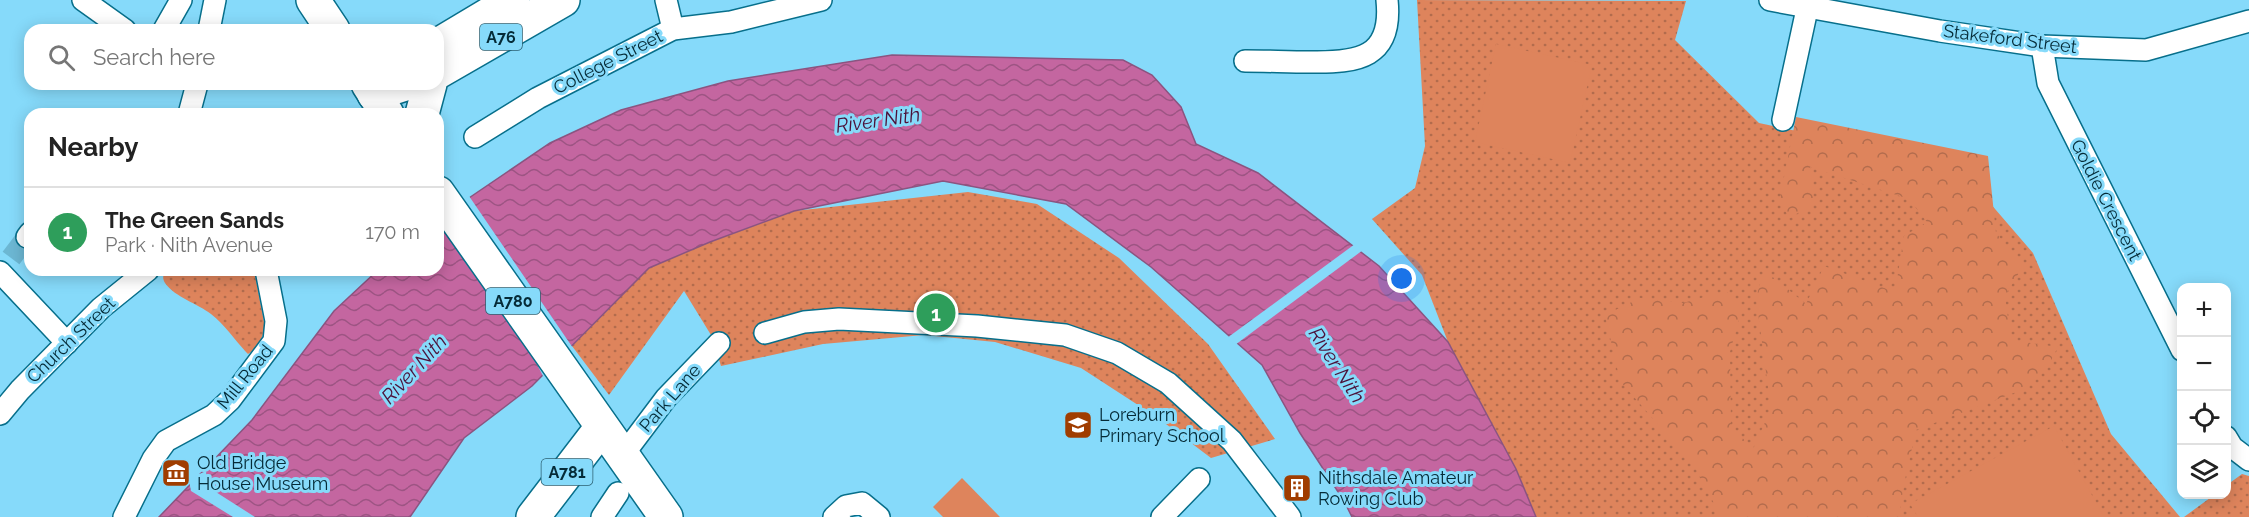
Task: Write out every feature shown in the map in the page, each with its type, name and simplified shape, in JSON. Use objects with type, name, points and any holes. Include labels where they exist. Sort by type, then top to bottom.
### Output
[{"type":"main road","points":[[313,0],[329,24]]},
{"type":"main road","name":"A76","points":[[444,41],[513,0]]},
{"type":"main road","name":"A76","points":[[444,69],[563,0]]},
{"type":"main road","points":[[424,108],[428,90]]},
{"type":"main road","name":"A780","points":[[444,203],[666,517]]},
{"type":"main road","name":"A781","points":[[534,517],[602,427]]},
{"type":"street","points":[[83,0],[117,24]]},
{"type":"street","points":[[167,24],[181,0]]},
{"type":"street","points":[[209,24],[215,0]]},
{"type":"street","points":[[666,0],[673,29]]},
{"type":"street","name":"College Street","points":[[476,137],[537,98],[673,29],[731,22],[821,0]]},
{"type":"street","points":[[1245,61],[1341,63],[1361,58],[1383,40],[1388,24],[1387,0]]},
{"type":"street","name":"Stakeford Street","points":[[1770,0],[1809,4],[1940,31],[2042,46],[2146,50],[2249,21]]},
{"type":"street","points":[[1783,120],[1809,4]]},
{"type":"street","name":"Goldie Crescent","points":[[2042,46],[2048,83],[2177,342]]},
{"type":"street","points":[[191,108],[195,90]]},
{"type":"street","points":[[4,267],[67,343]]},
{"type":"street","name":"Church Street","points":[[0,414],[20,390],[101,308],[140,276]]},
{"type":"street","name":"Mill Road","points":[[124,517],[153,459],[166,441],[214,415],[230,400],[274,341],[276,321],[267,276]]},
{"type":"street","points":[[765,333],[804,322],[839,319],[988,327],[1055,333],[1076,338],[1117,353],[1168,382],[1232,441],[1290,517]]},
{"type":"street","name":"Park Lane","points":[[623,455],[666,399],[719,343]]},
{"type":"street","points":[[2231,445],[2249,460]]},
{"type":"street","points":[[1162,517],[1199,479]]},
{"type":"street","points":[[602,517],[618,494]]},
{"type":"street","points":[[834,517],[846,506],[862,503],[877,515]]},
{"type":"green space","points":[[1417,0],[1686,1],[1675,40],[1759,123],[1958,166],[2033,253],[2111,434],[2180,517],[1536,517],[1516,469],[1448,342],[1422,275],[1372,219],[1415,188],[1425,146]]},
{"type":"green space","points":[[1496,44],[1592,65],[1570,163],[1475,142]]},
{"type":"green space","points":[[1796,117],[1988,156],[1996,233],[2023,266],[2005,296],[2011,340],[2058,347],[2048,366],[2027,388],[1916,430],[1899,517],[1721,517],[1695,467],[1620,381],[1605,315],[1640,298],[1683,303],[1726,291],[1742,308],[1730,352],[1731,426],[1753,449],[1771,409],[1756,298],[1764,270],[1806,304],[1824,266],[1895,292],[1904,236],[1927,222],[1909,199],[1810,167],[1814,203],[1790,218],[1779,202]]},
{"type":"green space","points":[[968,192],[1037,204],[1119,258],[1208,344],[1275,439],[1211,458],[1158,418],[1081,368],[995,342],[924,335],[823,344],[721,366],[711,335],[684,291],[609,395],[572,346],[649,268],[710,242],[794,211]]},
{"type":"green space","points":[[164,276],[255,276],[265,327],[255,349],[248,354],[211,314],[170,288],[163,279]]},
{"type":"green space","points":[[2054,426],[2104,517],[1918,517],[1910,504]]},
{"type":"green space","points":[[2242,474],[2249,476],[2249,517],[2184,517],[2209,499],[2231,499],[2231,482]]},
{"type":"green space","points":[[962,478],[1000,517],[943,517],[933,507]]},
{"type":"water","name":"River Nith","points":[[892,55],[1123,60],[1152,75],[1181,107],[1196,144],[1258,173],[1379,266],[1448,342],[1516,469],[1536,517],[1352,517],[1300,433],[1262,365],[1151,267],[1066,204],[943,181],[794,211],[710,242],[649,268],[532,386],[464,438],[410,517],[159,517],[252,420],[334,311],[372,276],[444,276],[444,217],[463,202],[550,143],[621,110],[728,81]]},
{"type":"pier","points":[[469,196],[573,348],[544,378],[526,343],[444,228],[444,215]]},
{"type":"pier","points":[[1355,244],[1363,250],[1235,345],[1227,338]]},
{"type":"pier","points":[[206,471],[208,487],[255,517],[233,517],[191,491],[189,481]]},
{"type":"tunnel","points":[[11,258],[24,241]]},
{"type":"place","name":"The Green Sands","points":[[936,313]]},
{"type":"place","name":"Loreburn Primary School","points":[[1078,425]]},
{"type":"place","name":"Old Bridge House Museum","points":[[176,473]]},
{"type":"place","name":"Nithsdale Amateur Rowing Club","points":[[1297,488]]}]
